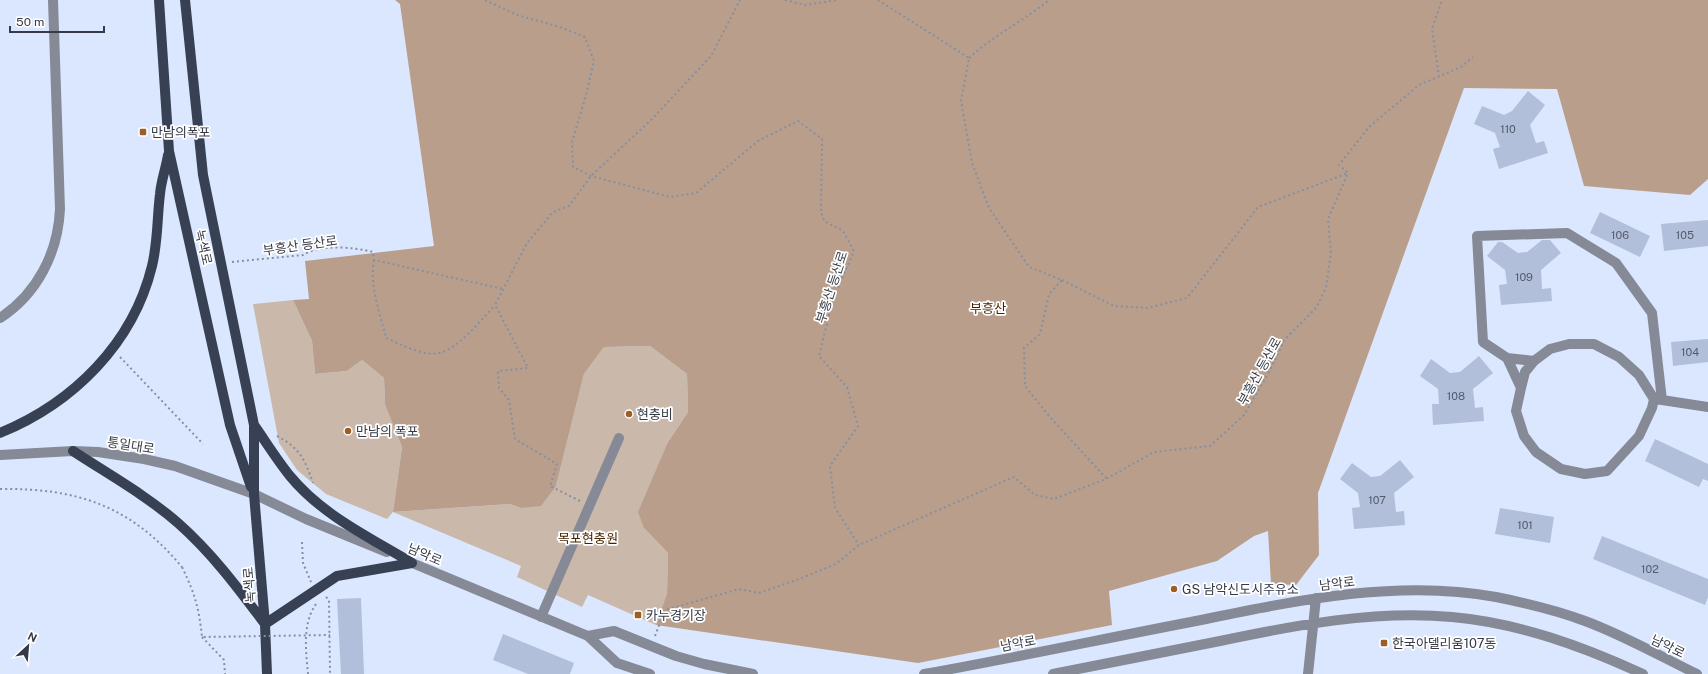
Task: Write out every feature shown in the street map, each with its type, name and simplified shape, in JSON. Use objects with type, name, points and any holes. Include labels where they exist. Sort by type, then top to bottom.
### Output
[{"type":"main road","name":"녹색로","points":[[159,0],[169,151],[230,425],[254,494]]},
{"type":"main road","name":"녹색로","points":[[185,0],[202,175],[254,425],[254,494],[265,624],[267,674]]},
{"type":"main road","points":[[0,433],[17,426],[70,394],[112,349],[132,321],[152,267],[157,242],[160,193],[169,151]]},
{"type":"main road","points":[[254,425],[290,476],[310,496],[336,518],[412,563]]},
{"type":"main road","points":[[73,451],[148,500],[177,522],[201,544],[228,575],[265,624],[337,576],[412,563]]},
{"type":"street","points":[[0,318],[18,303],[38,280],[51,256],[58,231],[60,209],[53,0]]},
{"type":"street","points":[[1534,361],[1508,358],[1482,342],[1477,236],[1567,233],[1616,263],[1652,313],[1658,399],[1652,408],[1639,436],[1607,471],[1585,474],[1561,468],[1536,452],[1524,436],[1516,411],[1525,372],[1534,361],[1550,349],[1569,344],[1594,344],[1619,356],[1639,374],[1658,399],[1708,407]]},
{"type":"street","points":[[1508,358],[1521,388]]},
{"type":"street","points":[[541,617],[619,438]]},
{"type":"street","name":"통일대로","points":[[0,454],[73,451],[122,455],[175,466],[254,494]]},
{"type":"street","name":"남악로","points":[[254,494],[306,519],[588,636],[616,662],[650,674]]},
{"type":"street","name":"남악로","points":[[924,674],[1316,598],[1385,591],[1413,590],[1462,592],[1530,604],[1584,620],[1697,674]]},
{"type":"street","points":[[1308,674],[1316,598]]},
{"type":"street","points":[[1053,674],[1270,630],[1391,616],[1421,615],[1483,621],[1518,628],[1583,647],[1643,674]]},
{"type":"street","points":[[588,636],[614,632],[704,664],[753,674]]},
{"type":"street","points":[[616,662],[620,674]]},
{"type":"path","name":"부흥산 등산로","points":[[485,0],[516,15],[560,27],[585,37],[594,61],[585,99],[572,142],[572,166],[591,176],[670,197],[696,193],[758,141],[798,121],[822,138],[821,212],[824,221],[843,231],[854,251],[833,300],[819,356],[847,387],[858,426],[830,466],[835,508],[859,545]]},
{"type":"path","points":[[374,260],[372,271],[377,303],[386,338],[417,351],[439,354],[462,340],[495,305],[527,244],[553,212],[569,206],[591,176],[652,118],[710,56],[740,0]]},
{"type":"path","points":[[785,0],[805,5],[837,0]]},
{"type":"path","points":[[878,0],[969,58]]},
{"type":"path","points":[[1049,0],[1028,17],[985,43],[969,58],[961,101],[972,163],[989,208],[1029,267],[1062,280],[1114,306],[1148,308],[1187,298],[1258,207],[1348,173],[1339,164],[1369,127],[1419,85],[1461,67],[1473,57]]},
{"type":"path","points":[[1439,77],[1432,29],[1442,0]]},
{"type":"path","name":"부흥산 등산로","points":[[651,646],[666,610],[739,589],[759,593],[836,564],[859,545],[1014,477],[1035,495],[1054,499],[1106,478],[1154,452],[1210,446],[1244,415],[1268,374],[1285,340],[1316,308],[1326,288],[1331,253],[1328,219],[1348,173]]},
{"type":"path","name":"부흥산 등산로","points":[[221,263],[303,254],[311,250],[354,247],[373,252],[374,260],[504,289]]},
{"type":"path","points":[[1062,280],[1049,294],[1040,334],[1024,348],[1025,386],[1049,416],[1106,478]]},
{"type":"path","points":[[495,305],[528,368],[498,371],[498,388],[509,400],[515,439],[557,464],[550,486],[590,506]]},
{"type":"path","points":[[112,349],[203,444]]},
{"type":"path","points":[[278,436],[289,442],[298,450],[313,483]]},
{"type":"path","points":[[0,489],[30,488],[81,496],[111,509],[153,536],[165,547],[182,567],[194,592],[199,608],[202,637],[224,660],[224,674]]},
{"type":"path","points":[[302,542],[303,563],[313,586]]},
{"type":"path","points":[[329,600],[330,674]]},
{"type":"path","points":[[308,674],[307,624],[311,612],[318,602]]},
{"type":"path","points":[[202,637],[330,635]]},
{"type":"green space","name":"부흥산","points":[[395,0],[1708,0],[1708,179],[1690,195],[1584,186],[1557,89],[1464,88],[1318,493],[1319,555],[1296,585],[1271,584],[1268,531],[1254,536],[1217,561],[1109,591],[1112,625],[918,663],[656,625],[667,593],[668,553],[644,528],[638,512],[668,442],[688,412],[687,374],[650,346],[604,347],[584,374],[556,486],[541,506],[521,508],[510,504],[393,512],[402,447],[385,405],[384,378],[362,360],[347,371],[315,374],[312,341],[293,300],[309,299],[305,261],[434,246],[400,4]]},
{"type":"green space","points":[[293,300],[312,341],[315,374],[347,371],[362,360],[384,378],[385,405],[402,447],[393,512],[387,519],[326,494],[297,470],[279,443],[253,304]]},
{"type":"green space","name":"목포현충원","points":[[650,346],[687,374],[688,412],[668,442],[644,528],[668,553],[667,593],[656,625],[588,595],[582,607],[517,577],[521,566],[393,512],[510,504],[521,508],[556,486],[584,374],[604,347]]},
{"type":"building","points":[[1528,91],[1545,105],[1530,125],[1536,143],[1544,141],[1548,153],[1499,169],[1493,149],[1500,147],[1495,133],[1474,124],[1482,106],[1504,115],[1512,111]]},
{"type":"building","points":[[1600,212],[1650,236],[1640,257],[1590,233]]},
{"type":"building","points":[[1708,220],[1708,246],[1664,251],[1661,224]]},
{"type":"building","points":[[1542,240],[1550,240],[1561,253],[1541,270],[1542,289],[1551,288],[1552,301],[1501,305],[1499,285],[1507,284],[1505,270],[1487,256],[1498,242],[1502,242],[1518,253],[1527,252]]},
{"type":"building","points":[[1708,339],[1708,362],[1673,366],[1671,342]]},
{"type":"building","points":[[1479,356],[1493,373],[1473,389],[1475,408],[1483,407],[1484,421],[1433,425],[1432,404],[1439,404],[1438,389],[1420,376],[1431,359],[1450,373],[1460,372]]},
{"type":"building","points":[[1655,439],[1708,464],[1708,481],[1703,479],[1699,487],[1645,461]]},
{"type":"building","points":[[1400,460],[1414,477],[1394,493],[1396,512],[1404,511],[1405,525],[1354,529],[1352,508],[1360,507],[1358,493],[1340,479],[1352,463],[1371,477],[1380,476]]},
{"type":"building","points":[[1500,508],[1554,517],[1550,543],[1495,534]]},
{"type":"building","points":[[1602,536],[1708,579],[1708,597],[1705,605],[1593,559]]},
{"type":"building","points":[[361,598],[364,674],[341,674],[337,599]]},
{"type":"building","points":[[503,634],[574,663],[570,674],[528,674],[493,660]]},
{"type":"place","name":"만남의폭포","points":[[143,132]]},
{"type":"place","name":"현충비","points":[[629,414]]},
{"type":"place","name":"만남의 폭포","points":[[348,431]]},
{"type":"place","name":"GS 남악신도시주유소","points":[[1174,589]]},
{"type":"place","name":"카누경기장","points":[[638,615]]},
{"type":"place","name":"한국아델리움107동","points":[[1384,643]]}]
